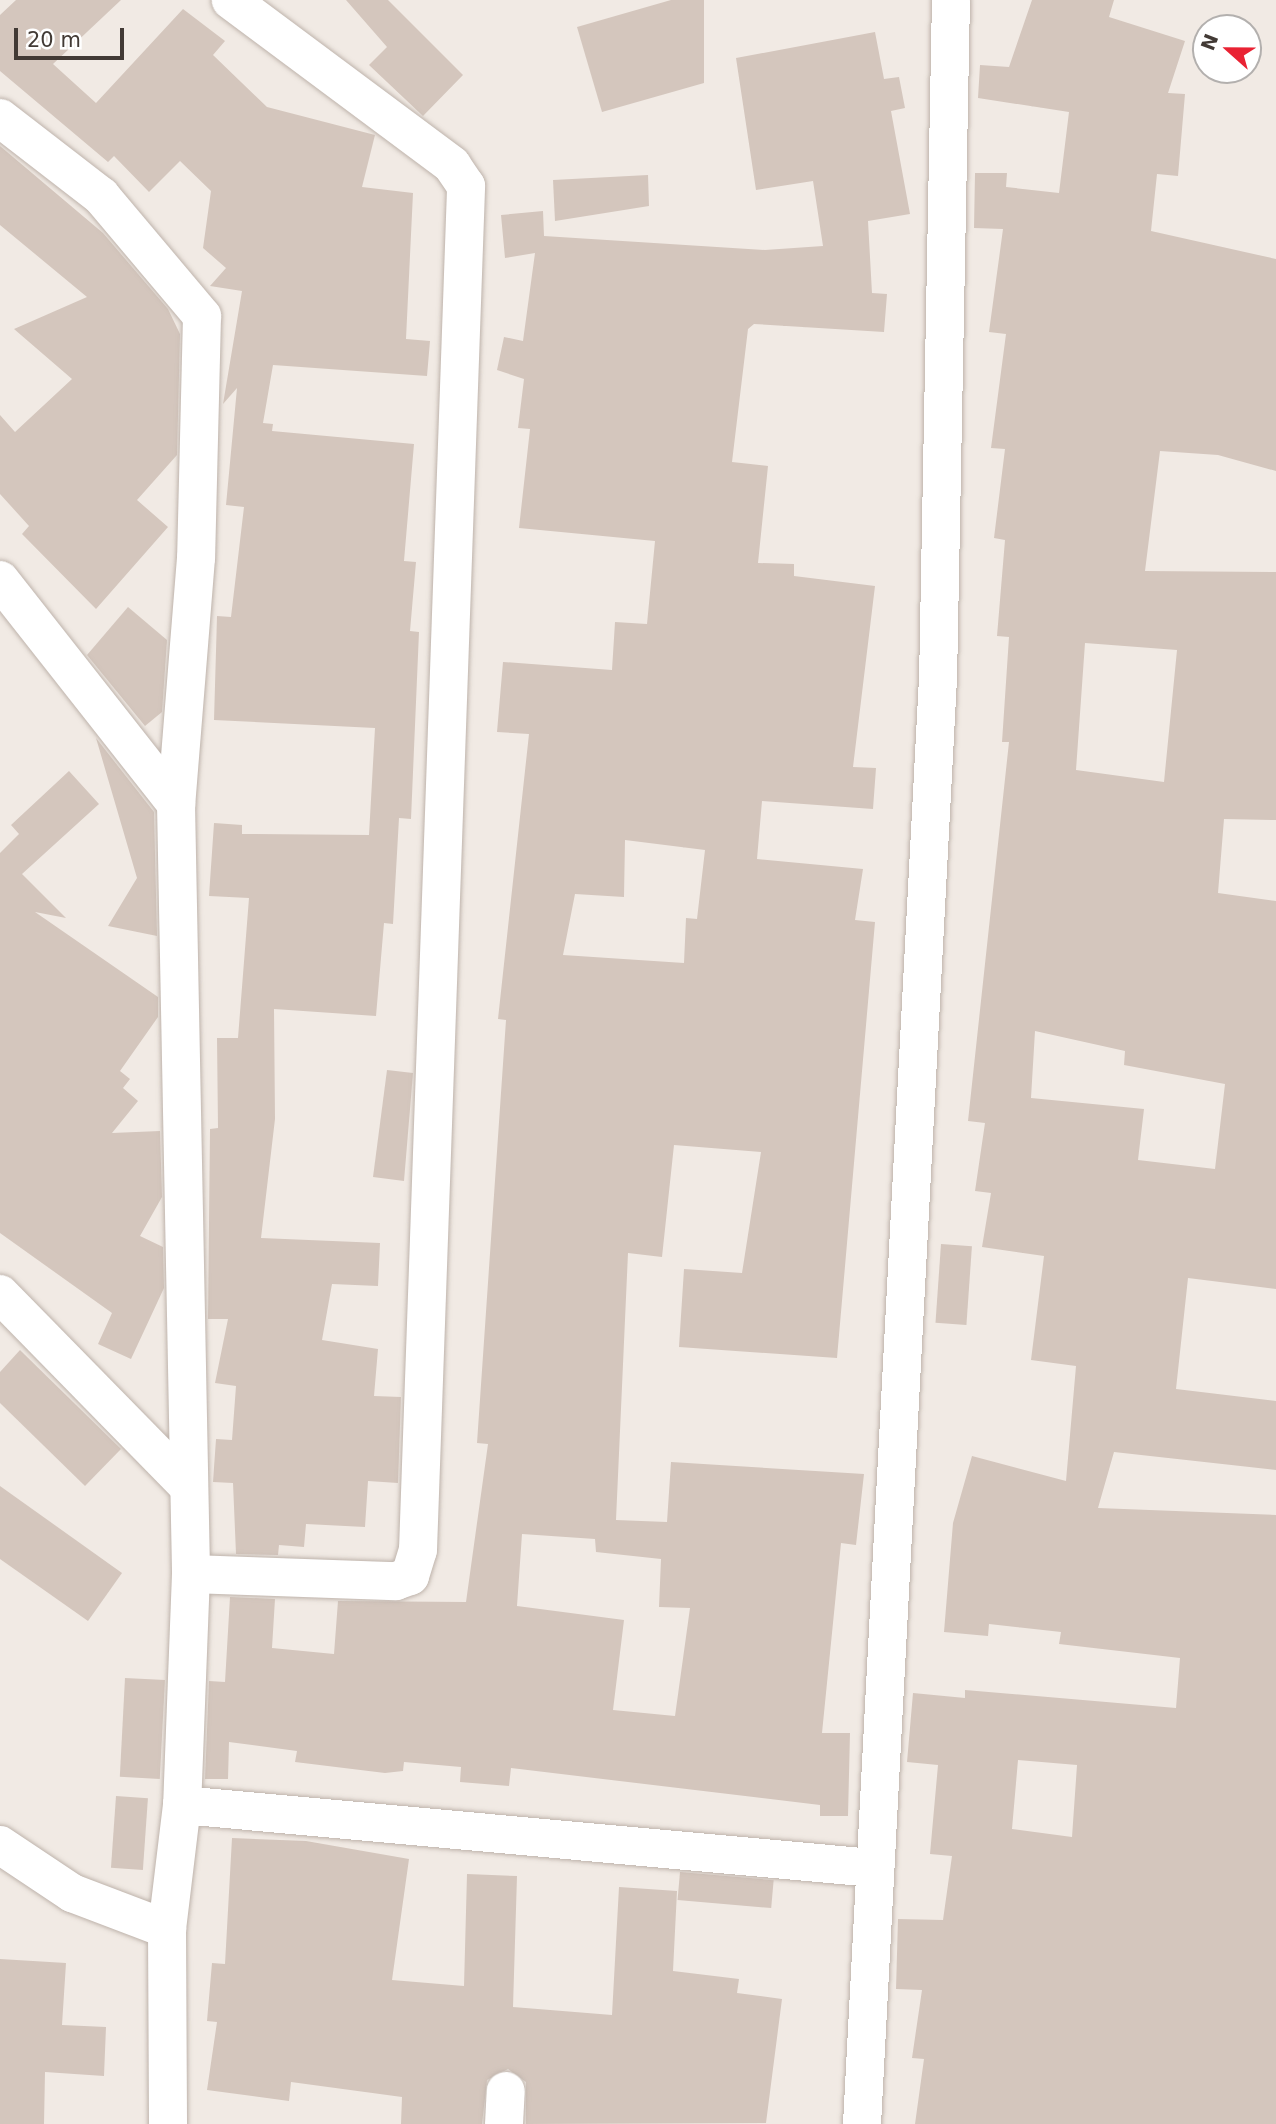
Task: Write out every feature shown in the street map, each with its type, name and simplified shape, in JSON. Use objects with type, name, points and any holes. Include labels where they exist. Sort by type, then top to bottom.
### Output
[{"type":"street","points":[[191,1574],[396,1581],[410,1576],[418,1550],[467,186],[452,165],[231,0]]},
{"type":"street","points":[[862,2124],[873,1868],[938,681],[951,0]]},
{"type":"street","points":[[0,118],[101,196],[202,316],[196,558],[176,804],[187,1485],[191,1574],[182,1805],[167,1929],[168,2124]]},
{"type":"street","points":[[0,580],[176,804]]},
{"type":"street","points":[[0,1294],[187,1485]]},
{"type":"street","points":[[182,1805],[873,1868]]},
{"type":"street","points":[[0,1845],[72,1893],[167,1929]]},
{"type":"building","points":[[16,0],[121,0],[53,64],[96,103],[183,9],[225,41],[213,55],[267,107],[375,135],[362,187],[413,193],[406,339],[430,341],[427,376],[273,365],[263,423],[273,424],[272,431],[414,444],[404,561],[416,562],[410,631],[419,632],[411,819],[399,818],[393,924],[384,923],[376,1016],[274,1009],[275,1119],[261,1238],[380,1243],[378,1286],[332,1284],[322,1340],[378,1349],[374,1396],[401,1397],[398,1483],[368,1481],[365,1527],[306,1524],[304,1547],[279,1545],[278,1555],[236,1554],[233,1483],[213,1482],[216,1439],[232,1440],[236,1386],[215,1383],[228,1319],[208,1319],[210,1129],[218,1128],[217,1038],[238,1038],[249,898],[209,896],[214,823],[242,825],[242,834],[369,835],[375,728],[214,720],[217,616],[231,617],[244,507],[226,505],[237,388],[223,404],[242,291],[210,286],[226,268],[203,248],[211,191],[180,161],[149,192],[114,156],[108,162],[0,71],[0,15]]},
{"type":"building","points":[[346,0],[388,0],[463,75],[423,116],[369,65],[387,47]]},
{"type":"building","points":[[671,0],[704,0],[704,83],[602,112],[577,27]]},
{"type":"building","points":[[1032,0],[1114,0],[1109,17],[1185,41],[1168,93],[1185,94],[1178,176],[1157,174],[1151,231],[1276,259],[1276,471],[1218,455],[1160,451],[1145,571],[1276,572],[1276,820],[1224,819],[1218,893],[1276,901],[1276,1289],[1188,1278],[1176,1389],[1276,1401],[1276,1470],[1114,1452],[1098,1508],[1276,1515],[1276,2124],[915,2124],[924,2059],[912,2058],[922,1990],[896,1989],[898,1919],[943,1920],[952,1856],[930,1854],[938,1765],[907,1762],[913,1693],[965,1698],[965,1690],[1176,1708],[1180,1658],[1059,1644],[1061,1632],[989,1624],[988,1636],[944,1632],[953,1523],[972,1456],[1066,1481],[1076,1366],[1031,1360],[1044,1256],[982,1247],[991,1193],[975,1191],[985,1123],[968,1121],[1009,742],[1002,742],[1009,637],[997,636],[1005,540],[994,538],[1005,449],[991,448],[1006,334],[989,332],[1003,229],[974,228],[975,173],[1007,173],[1006,187],[1059,193],[1069,112],[978,98],[980,65],[1009,67]],"holes":[[[1085,643],[1177,650],[1164,782],[1076,770]],[[1035,1031],[1125,1051],[1124,1065],[1225,1084],[1215,1169],[1138,1160],[1144,1109],[1031,1098]],[[1018,1760],[1077,1765],[1072,1837],[1012,1829]]]},
{"type":"building","points":[[875,32],[884,79],[899,77],[905,108],[891,111],[910,214],[868,221],[872,293],[887,294],[884,332],[754,324],[748,329],[732,462],[768,466],[758,563],[794,564],[794,576],[875,586],[853,767],[876,768],[873,809],[762,801],[757,859],[863,869],[855,920],[875,922],[837,1358],[679,1347],[684,1269],[742,1273],[761,1152],[674,1145],[662,1257],[628,1253],[616,1520],[667,1522],[671,1462],[864,1474],[856,1545],[841,1543],[822,1733],[850,1733],[848,1816],[820,1816],[820,1805],[511,1768],[509,1786],[460,1782],[461,1767],[404,1762],[403,1771],[385,1773],[295,1762],[297,1751],[229,1742],[228,1779],[205,1779],[209,1681],[225,1682],[230,1597],[275,1599],[272,1648],[334,1654],[338,1601],[466,1602],[488,1444],[477,1443],[506,1020],[498,1019],[529,734],[497,732],[503,662],[612,670],[615,622],[647,624],[655,541],[519,528],[530,429],[518,428],[524,379],[497,370],[504,337],[523,341],[535,253],[505,258],[501,215],[543,211],[544,236],[765,250],[823,246],[813,181],[756,190],[736,58]],"holes":[[[625,840],[705,850],[697,919],[686,918],[684,963],[563,955],[575,894],[624,897]],[[522,1534],[595,1539],[596,1552],[661,1559],[659,1607],[690,1608],[675,1716],[613,1710],[624,1620],[517,1606]]]},
{"type":"building","points":[[0,146],[103,233],[168,309],[180,334],[177,455],[137,500],[168,527],[96,609],[22,534],[29,526],[0,494],[0,415],[15,432],[72,379],[14,329],[87,297],[0,225]]},
{"type":"building","points":[[648,175],[649,206],[555,221],[553,180]]},
{"type":"building","points":[[128,607],[167,640],[162,712],[145,726],[87,655]]},
{"type":"building","points":[[96,738],[154,812],[157,936],[108,926],[137,878]]},
{"type":"building","points":[[69,771],[99,804],[22,874],[66,918],[35,912],[158,997],[158,1017],[120,1071],[130,1079],[123,1088],[138,1101],[112,1133],[160,1131],[162,1197],[140,1236],[163,1247],[164,1288],[131,1359],[98,1344],[112,1313],[0,1233],[0,853],[19,834],[11,825]]},
{"type":"building","points":[[387,1070],[413,1073],[404,1181],[373,1177]]},
{"type":"building","points":[[941,1244],[972,1246],[966,1325],[935,1323]]},
{"type":"building","points":[[20,1350],[121,1449],[85,1486],[0,1403],[0,1372]]},
{"type":"building","points":[[0,1486],[122,1573],[88,1621],[0,1559]]},
{"type":"building","points":[[125,1678],[165,1680],[160,1779],[120,1777]]},
{"type":"building","points":[[116,1796],[148,1798],[143,1870],[111,1868]]},
{"type":"building","points":[[232,1838],[306,1841],[409,1859],[392,1980],[464,1986],[467,1874],[517,1876],[513,2007],[612,2015],[619,1887],[677,1891],[673,1971],[739,1979],[737,1993],[782,1999],[766,2123],[526,2124],[526,2082],[508,2069],[487,2080],[482,2124],[401,2124],[402,2097],[291,2082],[289,2101],[207,2090],[217,2022],[207,2021],[212,1963],[225,1964]]},
{"type":"building","points":[[680,1872],[774,1880],[771,1908],[678,1900]]},
{"type":"building","points":[[0,1959],[66,1963],[62,2025],[106,2027],[104,2076],[45,2072],[44,2124],[0,2124]]}]
